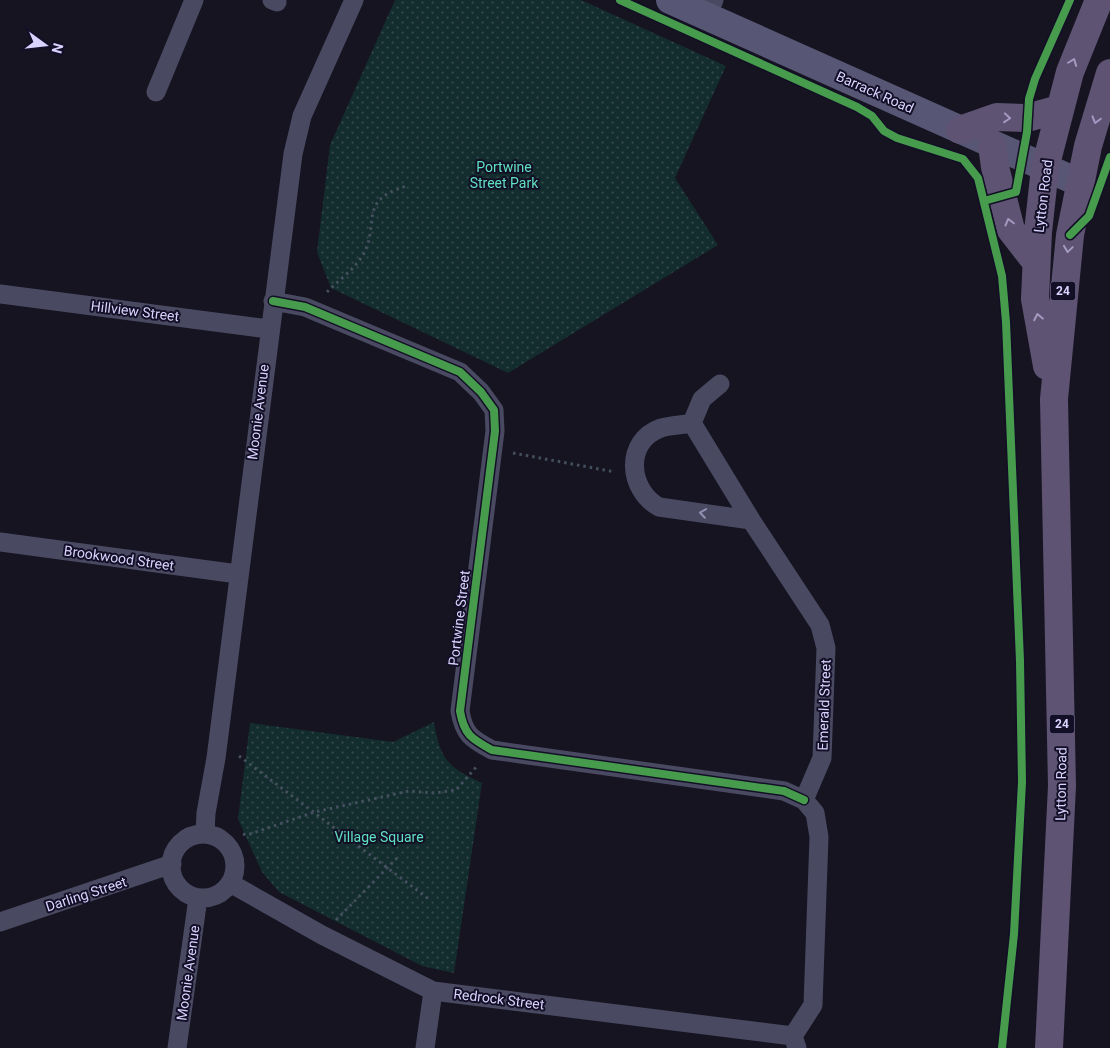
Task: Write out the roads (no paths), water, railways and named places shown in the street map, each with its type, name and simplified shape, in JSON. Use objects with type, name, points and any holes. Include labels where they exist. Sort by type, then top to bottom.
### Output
[{"type":"main road","name":"Lytton Road","points":[[1054,399],[1035,299],[1036,262],[1045,168],[1070,72],[1099,0]]},
{"type":"main road","name":"Lytton Road","points":[[1049,1048],[1062,786],[1054,399],[1067,260],[1080,183],[1091,136],[1110,73]]},
{"type":"main road","points":[[960,130],[997,117],[1027,118],[1059,109]]},
{"type":"main road","points":[[992,145],[995,167],[1011,230],[1036,262]]},
{"type":"street","points":[[156,92],[194,0]]},
{"type":"street","name":"Moonie Avenue","points":[[205,834],[269,329],[296,136],[308,101],[354,0]]},
{"type":"street","name":"Barrack Road","points":[[670,0],[710,8],[960,130],[1080,183]]},
{"type":"street","name":"Hillview Street","points":[[0,294],[269,329]]},
{"type":"street","name":"Portwine Street","points":[[273,301],[305,307],[460,372],[481,392],[494,410],[495,432],[460,711],[463,728],[473,740],[492,750],[784,791],[804,800]]},
{"type":"street","points":[[720,384],[702,399],[692,423],[661,428],[643,440],[635,456],[634,475],[647,500],[659,507],[751,520]]},
{"type":"street","name":"Emerald Street","points":[[692,423],[751,520],[820,625],[826,648],[822,758],[804,800]]},
{"type":"street","name":"Brookwood Street","points":[[0,542],[238,574]]},
{"type":"street","points":[[795,1042],[812,1005],[819,836],[815,814],[804,800]]},
{"type":"street","points":[[205,834],[225,843],[231,851],[235,868],[230,883],[216,895],[198,898],[181,890],[176,882],[172,864],[179,846],[186,840],[205,834]]},
{"type":"street","name":"Darling Street","points":[[0,922],[172,864]]},
{"type":"street","name":"Redrock Street","points":[[230,883],[322,935],[433,991],[795,1042]]},
{"type":"street","name":"Moonie Avenue","points":[[178,1048],[198,898]]},
{"type":"street","points":[[425,1048],[433,991]]},
{"type":"park label","name":"Portwine Street Park","points":[[504,176]]},
{"type":"park label","name":"Village Square","points":[[379,837]]}]
